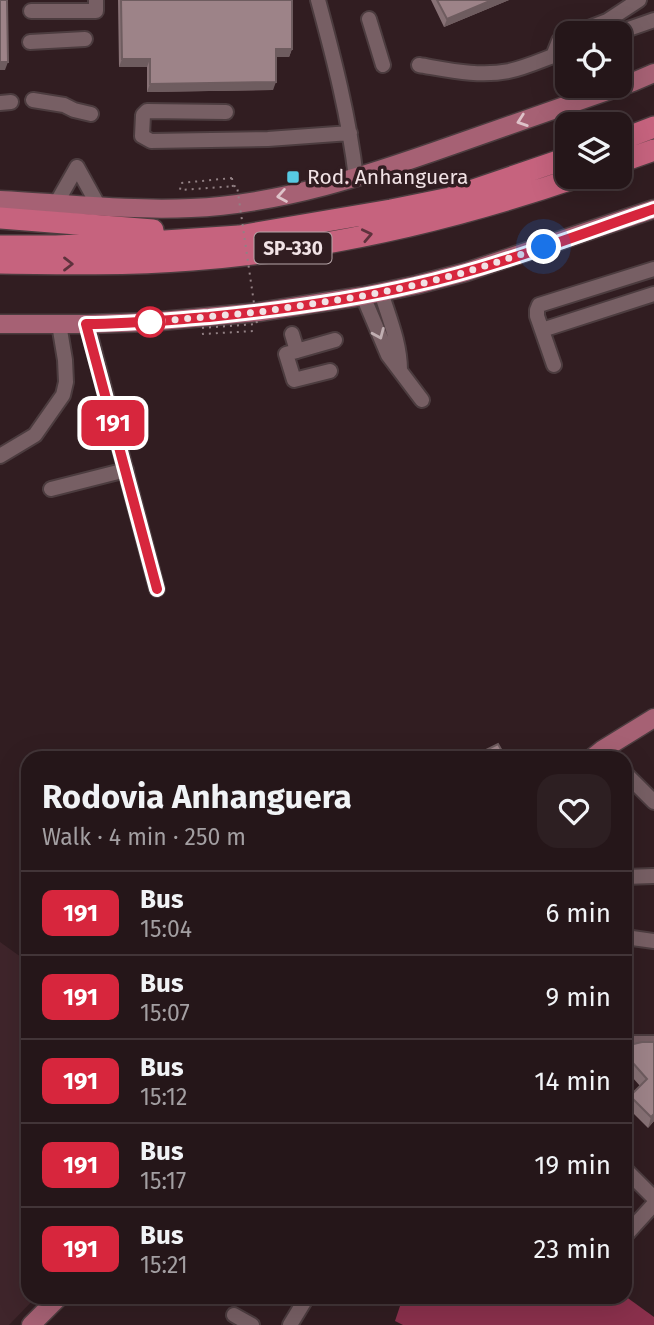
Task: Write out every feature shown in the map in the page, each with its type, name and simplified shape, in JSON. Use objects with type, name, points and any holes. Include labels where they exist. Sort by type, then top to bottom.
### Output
[{"type":"highway","points":[[632,136],[654,128]]},
{"type":"highway","points":[[632,159],[654,152]]},
{"type":"highway","name":"SP-330","points":[[0,246],[57,246],[239,236],[379,213],[450,198],[555,162]]},
{"type":"highway","name":"SP-330","points":[[0,263],[141,263],[193,260],[337,241],[432,221],[555,185]]},
{"type":"highway","points":[[0,218],[239,236]]},
{"type":"main road","points":[[0,200],[191,208],[289,195],[356,178],[654,75]]},
{"type":"main road","points":[[0,324],[158,322],[250,313],[372,294],[466,272],[654,209]]},
{"type":"main road","points":[[607,751],[654,718]]},
{"type":"main road","points":[[31,1325],[52,1304]]},
{"type":"street","points":[[31,11],[96,11],[96,0]]},
{"type":"street","points":[[318,0],[336,64],[356,178]]},
{"type":"street","points":[[607,21],[639,0]]},
{"type":"street","points":[[369,19],[383,65]]},
{"type":"street","points":[[632,28],[654,20]]},
{"type":"street","points":[[30,41],[85,39]]},
{"type":"street","points":[[419,65],[480,74],[509,71],[555,55]]},
{"type":"street","points":[[33,100],[64,105],[91,114]]},
{"type":"street","points":[[226,112],[147,111],[143,115],[142,136],[151,141],[177,141],[268,139],[350,133]]},
{"type":"street","points":[[57,202],[77,167],[98,205]]},
{"type":"street","points":[[554,365],[536,313],[539,305],[654,269]]},
{"type":"street","points":[[372,294],[388,355],[422,400]]},
{"type":"street","points":[[542,330],[654,294]]},
{"type":"street","points":[[0,456],[35,435],[63,395],[66,382],[65,360],[59,324]]},
{"type":"street","points":[[86,324],[157,589]]},
{"type":"street","points":[[292,334],[297,351]]},
{"type":"street","points":[[330,371],[294,380],[286,354],[335,340]]},
{"type":"street","points":[[51,489],[125,470]]},
{"type":"street","points":[[632,780],[654,802]]},
{"type":"street","points":[[632,877],[653,876]]},
{"type":"street","points":[[632,938],[654,941]]},
{"type":"street","points":[[632,1043],[654,1042]]},
{"type":"street","points":[[632,1177],[654,1201],[632,1228]]},
{"type":"street","points":[[290,1325],[303,1304]]},
{"type":"street","points":[[234,1315],[252,1325]]},
{"type":"path","points":[[232,177],[181,183],[180,190],[237,186],[257,324],[202,328],[203,334],[254,331]]},
{"type":"shaded area","points":[[0,942],[21,957],[21,1304],[29,1304],[9,1325],[0,1325]]},
{"type":"shaded area","points":[[632,1301],[654,1317],[654,1325],[403,1325],[395,1321],[401,1304],[632,1304]]},
{"type":"building","points":[[0,0],[7,0],[8,62],[0,62]]},
{"type":"building","points":[[121,0],[292,0],[292,49],[276,49],[276,82],[150,84],[150,59],[122,59]]},
{"type":"building","points":[[437,0],[492,0],[447,19]]},
{"type":"building","points":[[498,744],[502,751],[484,751]]},
{"type":"building","points":[[654,1042],[654,1114],[651,1117],[632,1098],[632,1094],[647,1079],[632,1062],[632,1044]]},
{"type":"bus line","name":"191","points":[[157,589],[86,324],[158,322],[250,313],[363,296],[466,272],[654,209]]},
{"type":"place","name":"Rod. Anhanguera","points":[[293,177]]},
{"type":"route","points":[[150,322],[259,312],[363,296],[466,272],[544,247]]}]
